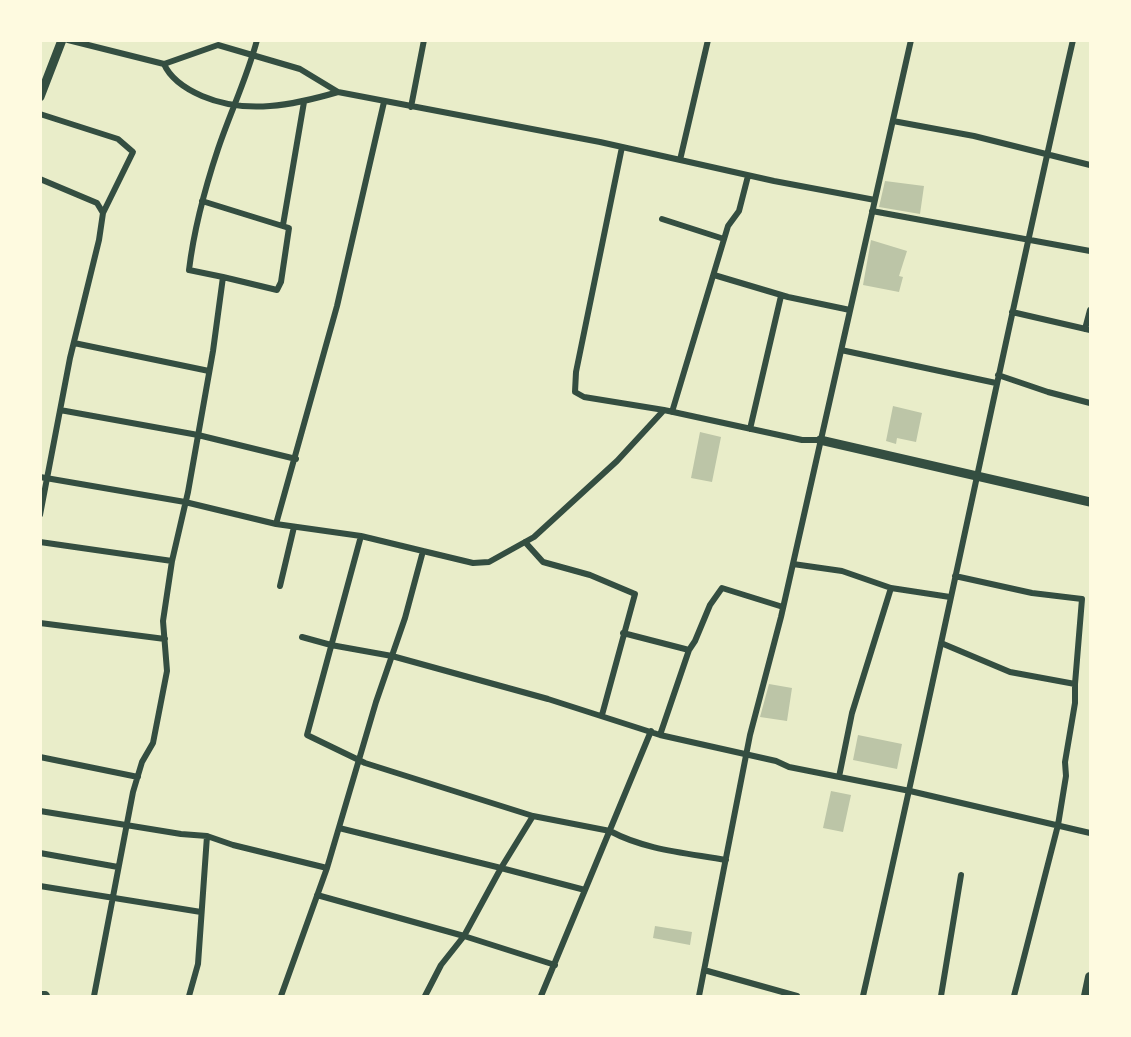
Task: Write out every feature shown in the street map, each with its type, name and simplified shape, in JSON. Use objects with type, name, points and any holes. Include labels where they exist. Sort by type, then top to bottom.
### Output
[{"type":"main road","points":[[1086,996],[1090,977]]},
{"type":"street","points":[[40,97],[62,40]]},
{"type":"street","points":[[68,40],[164,64],[218,45],[300,69],[338,92],[622,147],[748,176],[875,200]]},
{"type":"street","points":[[202,201],[289,228],[277,290],[189,270],[202,201],[256,40]]},
{"type":"street","points":[[411,107],[424,40]]},
{"type":"street","points":[[680,160],[708,40]]},
{"type":"street","points":[[699,996],[747,754],[793,564],[911,40]]},
{"type":"street","points":[[863,996],[910,791],[996,383],[1073,40]]},
{"type":"street","points":[[164,64],[169,75],[189,91],[216,102],[267,107],[304,102],[338,92]]},
{"type":"street","points":[[283,225],[304,102]]},
{"type":"street","points":[[276,524],[337,306],[384,102]]},
{"type":"street","points":[[40,114],[118,139],[133,152],[103,213],[99,240],[44,478],[40,515]]},
{"type":"street","points":[[892,121],[974,136],[1090,165]]},
{"type":"street","points":[[622,147],[576,372],[575,392],[584,397],[664,410],[802,440],[820,440],[1090,502]]},
{"type":"street","points":[[672,412],[728,226],[739,211],[748,176]]},
{"type":"street","points":[[40,178],[97,203],[103,213]]},
{"type":"street","points":[[872,211],[1090,251]]},
{"type":"street","points":[[662,219],[724,239]]},
{"type":"street","points":[[714,275],[781,296],[850,310]]},
{"type":"street","points":[[94,996],[127,825],[142,762],[153,743],[167,670],[163,621],[172,561],[198,435],[223,277]]},
{"type":"street","points":[[750,429],[781,296]]},
{"type":"street","points":[[1012,312],[1088,330],[1090,310]]},
{"type":"street","points":[[74,343],[209,371]]},
{"type":"street","points":[[841,350],[996,383]]},
{"type":"street","points":[[998,375],[1090,403]]},
{"type":"street","points":[[60,410],[198,435],[296,459]]},
{"type":"street","points":[[44,478],[185,502],[276,524],[362,536],[472,564],[489,562],[525,542],[559,515],[609,469],[664,410]]},
{"type":"street","points":[[280,586],[294,527]]},
{"type":"street","points":[[362,536],[307,735],[359,761],[533,816],[610,831],[621,837],[657,848],[726,860]]},
{"type":"street","points":[[40,542],[172,561]]},
{"type":"street","points":[[525,542],[543,562],[590,574],[635,594],[602,716]]},
{"type":"street","points":[[281,996],[327,868],[376,702],[405,618],[423,551]]},
{"type":"street","points":[[793,564],[842,571],[891,588],[950,597]]},
{"type":"street","points":[[955,576],[1032,593],[1082,599],[1075,703],[1058,825],[1014,996]]},
{"type":"street","points":[[660,735],[689,650],[696,641],[710,605],[722,588],[783,607]]},
{"type":"street","points":[[838,777],[852,713],[891,588]]},
{"type":"street","points":[[40,623],[165,639]]},
{"type":"street","points":[[623,633],[689,650]]},
{"type":"street","points":[[303,637],[331,645],[392,656],[602,716],[660,735],[776,761],[789,767],[910,791],[1090,832]]},
{"type":"street","points":[[941,643],[1010,672],[1075,684]]},
{"type":"street","points":[[541,996],[651,731]]},
{"type":"street","points":[[40,757],[138,777]]},
{"type":"street","points":[[40,811],[181,834],[207,836],[233,846],[327,868]]},
{"type":"street","points":[[425,996],[441,965],[464,936],[501,868],[533,816]]},
{"type":"street","points":[[339,828],[585,890]]},
{"type":"street","points":[[189,996],[198,964],[207,836]]},
{"type":"street","points":[[40,853],[118,867]]},
{"type":"street","points":[[941,996],[961,874]]},
{"type":"street","points":[[40,886],[201,912]]},
{"type":"street","points":[[317,895],[464,936],[555,965]]},
{"type":"street","points":[[704,970],[797,996]]},
{"type":"building","points":[[885,181],[924,186],[920,214],[879,207]]},
{"type":"building","points":[[871,240],[907,251],[899,276],[903,277],[899,292],[863,285]]},
{"type":"building","points":[[893,406],[922,413],[916,442],[897,438],[896,444],[886,441]]},
{"type":"building","points":[[700,432],[721,437],[712,482],[691,478]]},
{"type":"building","points":[[769,684],[792,688],[787,721],[760,717]]},
{"type":"building","points":[[858,735],[902,744],[897,769],[853,760]]},
{"type":"building","points":[[831,791],[851,795],[843,832],[823,828]]},
{"type":"building","points":[[655,926],[692,932],[690,945],[653,938]]}]
